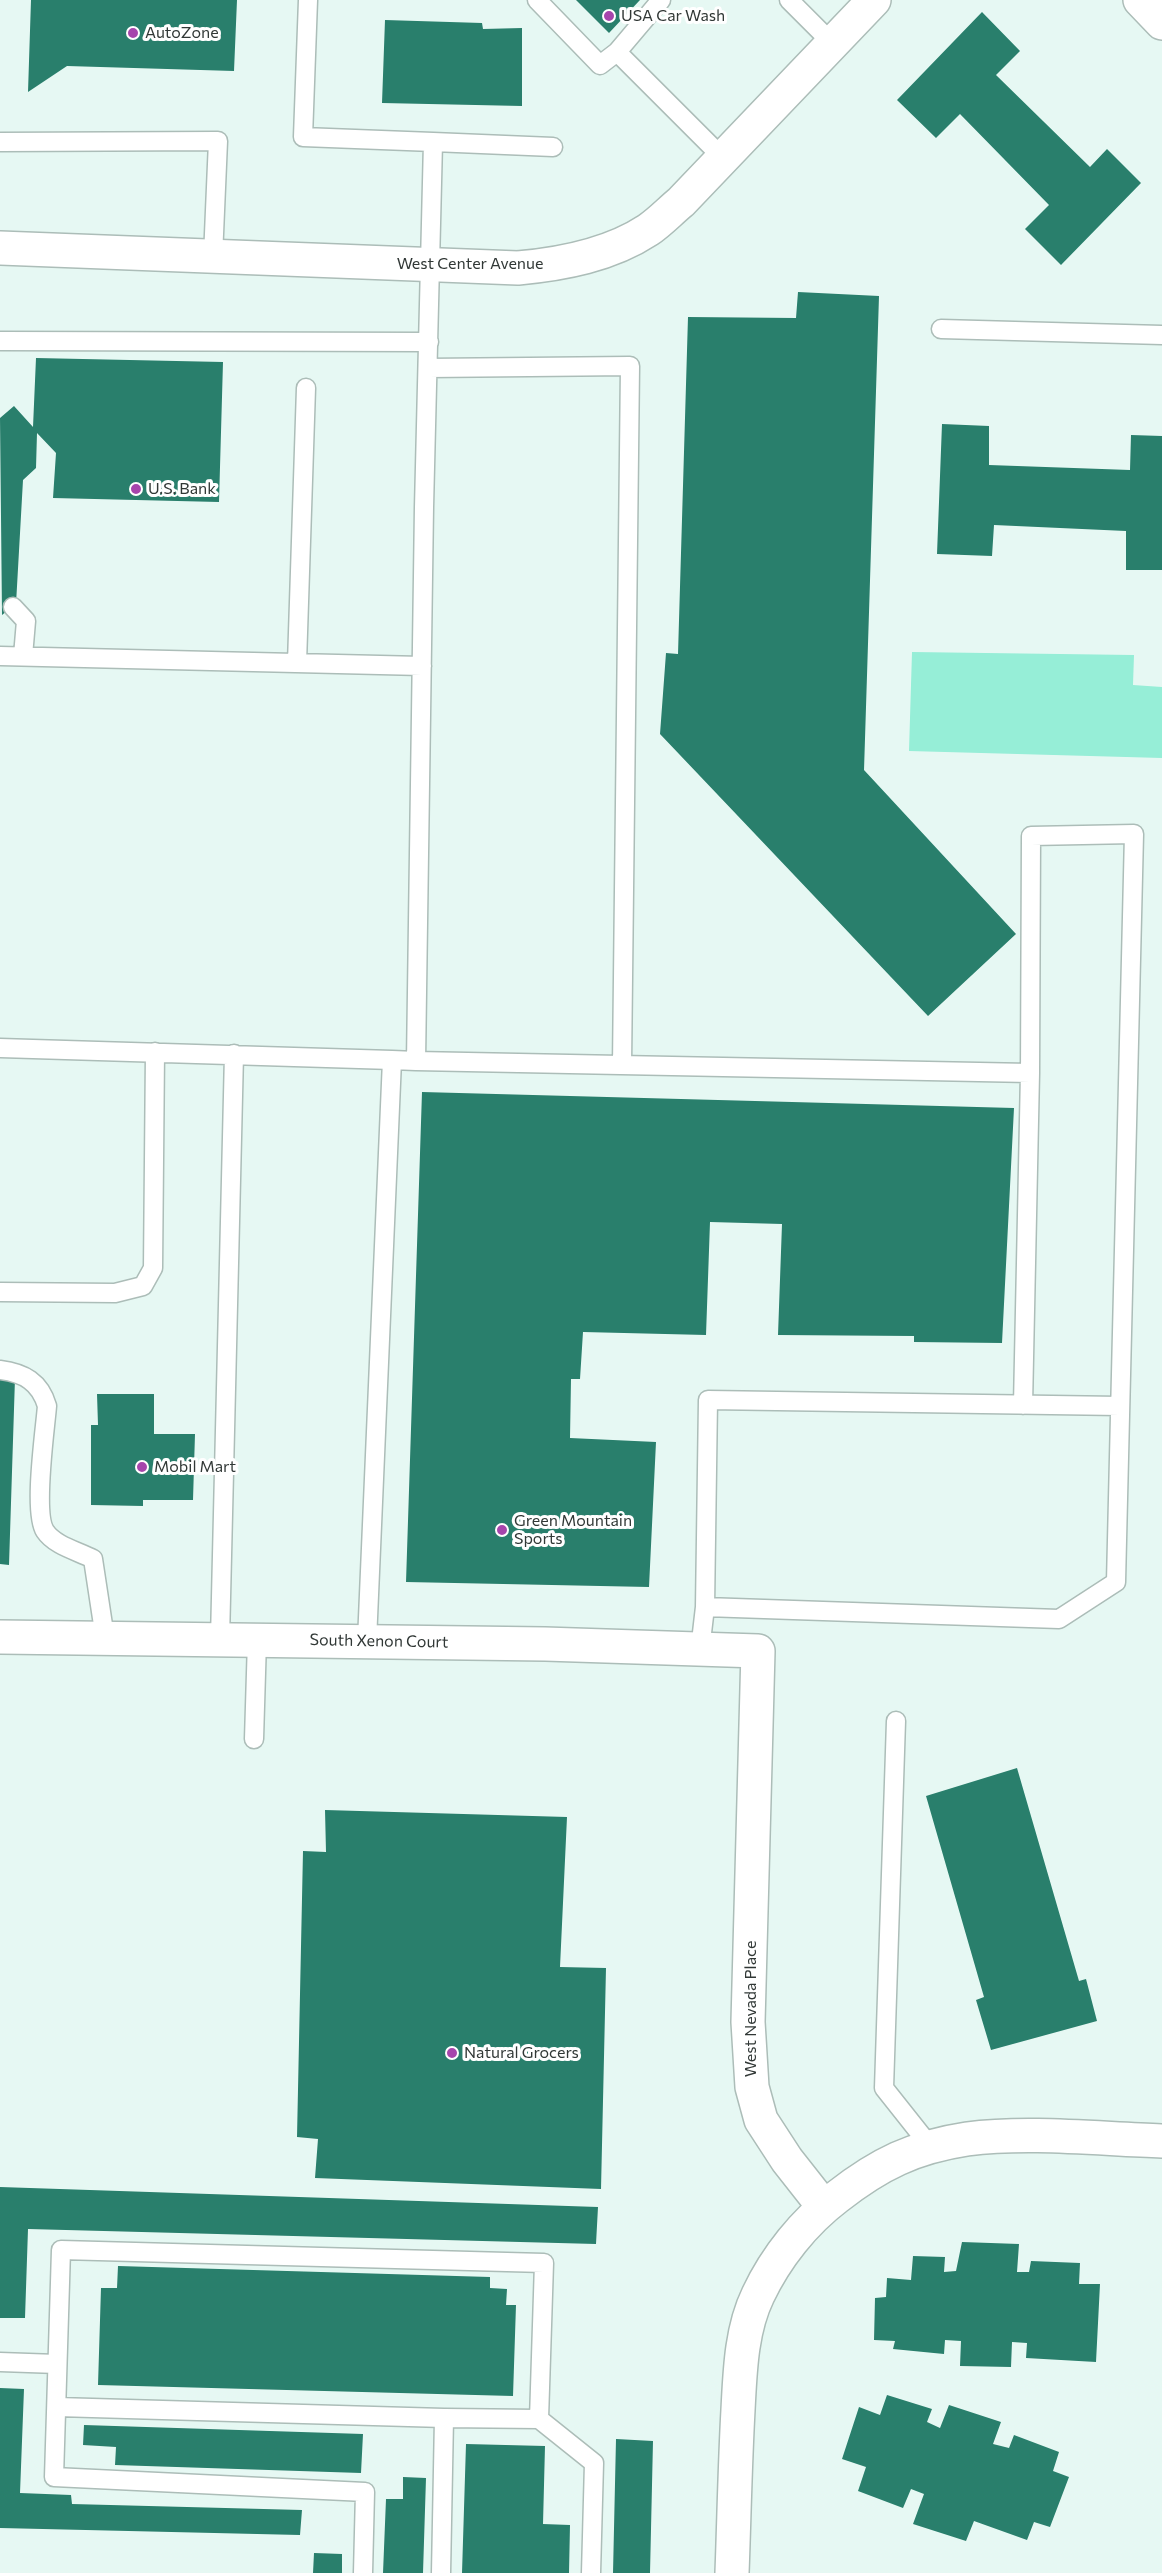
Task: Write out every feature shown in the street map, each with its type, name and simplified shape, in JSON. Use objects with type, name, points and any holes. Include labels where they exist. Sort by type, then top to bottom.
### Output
[{"type":"street","name":"West Center Avenue","points":[[0,248],[431,266],[518,268],[554,265],[614,247],[648,230],[681,202],[874,0]]},
{"type":"street","points":[[1140,0],[1162,23]]},
{"type":"street","name":"South Xenon Court","points":[[0,1636],[544,1644],[758,1651]]},
{"type":"street","name":"West Nevada Place","points":[[758,1651],[748,2022],[752,2087],[761,2120],[787,2160],[824,2207]]},
{"type":"street","points":[[732,2573],[740,2373],[746,2331],[757,2296],[773,2267],[795,2237],[824,2207],[864,2175],[897,2157],[930,2146],[970,2139],[1028,2137],[1162,2141]]},
{"type":"lane","points":[[308,0],[303,137],[553,147]]},
{"type":"lane","points":[[537,0],[600,65],[617,52],[661,0]]},
{"type":"lane","points":[[789,0],[832,43]]},
{"type":"lane","points":[[617,52],[723,158]]},
{"type":"lane","points":[[0,142],[218,141],[213,257]]},
{"type":"lane","points":[[416,1061],[433,142]]},
{"type":"lane","points":[[941,329],[1162,335]]},
{"type":"lane","points":[[0,341],[429,342]]},
{"type":"lane","points":[[428,368],[630,366],[622,1065]]},
{"type":"lane","points":[[297,663],[306,388]]},
{"type":"lane","points":[[12,607],[26,621],[23,656]]},
{"type":"lane","points":[[0,656],[422,666]]},
{"type":"lane","points":[[705,1607],[1059,1619],[1116,1582],[1134,834],[1031,836],[1030,1073],[1023,1405]]},
{"type":"lane","points":[[0,1048],[416,1061],[1030,1073]]},
{"type":"lane","points":[[0,1292],[115,1293],[143,1286],[153,1268],[155,1052]]},
{"type":"lane","points":[[220,1639],[234,1054]]},
{"type":"lane","points":[[367,1641],[392,1060]]},
{"type":"lane","points":[[0,1370],[24,1376],[36,1385],[43,1395],[46,1406],[39,1514],[45,1531],[62,1545],[93,1559],[105,1638]]},
{"type":"lane","points":[[700,1650],[705,1607],[708,1400],[1120,1406]]},
{"type":"lane","points":[[254,1739],[257,1640]]},
{"type":"lane","points":[[896,1721],[884,2088],[930,2146]]},
{"type":"lane","points":[[363,2573],[365,2492],[54,2477],[62,2250],[544,2263],[538,2419]]},
{"type":"lane","points":[[0,2362],[57,2364]]},
{"type":"lane","points":[[57,2407],[538,2419],[594,2463],[591,2573]]},
{"type":"lane","points":[[441,2573],[444,2418]]},
{"type":"green space","points":[[912,652],[1134,655],[1133,685],[1162,687],[1162,758],[909,751]]},
{"type":"building","name":"AutoZone","points":[[31,0],[237,0],[234,71],[67,66],[28,92]]},
{"type":"building","name":"USA Car Wash","points":[[576,0],[640,0],[609,33]]},
{"type":"building","points":[[982,12],[1020,51],[996,75],[1090,167],[1107,149],[1141,183],[1061,265],[1025,229],[1049,205],[960,114],[936,138],[897,100]]},
{"type":"building","points":[[385,20],[482,23],[483,29],[522,28],[522,106],[382,103]]},
{"type":"building","points":[[798,292],[879,296],[864,770],[1016,934],[928,1016],[660,734],[666,653],[678,654],[688,317],[796,318]]},
{"type":"building","name":"U.S. Bank","points":[[36,358],[223,362],[219,502],[53,498],[56,453],[37,433],[36,468],[23,480],[16,604],[2,615],[0,418],[14,406],[33,427]]},
{"type":"building","points":[[942,424],[989,426],[989,465],[1130,470],[1131,435],[1162,436],[1162,570],[1126,570],[1126,531],[994,525],[992,556],[937,554]]},
{"type":"building","points":[[422,1092],[1014,1108],[1002,1343],[914,1342],[914,1336],[778,1335],[782,1224],[710,1222],[706,1335],[583,1332],[580,1379],[571,1379],[570,1438],[656,1442],[649,1587],[406,1582]]},
{"type":"building","points":[[0,1378],[15,1378],[9,1565],[0,1564]]},
{"type":"building","name":"Mobil Mart","points":[[97,1394],[154,1394],[154,1434],[195,1434],[193,1500],[143,1500],[143,1506],[91,1505],[91,1425],[98,1425]]},
{"type":"building","points":[[1017,1768],[1079,1981],[1086,1979],[1097,2021],[991,2050],[976,2000],[984,1997],[926,1796]]},
{"type":"building","name":"Natural Grocers","points":[[325,1810],[567,1817],[560,1967],[606,1968],[601,2189],[315,2178],[318,2139],[297,2137],[303,1851],[326,1852]]},
{"type":"building","points":[[0,2187],[598,2207],[596,2244],[28,2229],[25,2318],[0,2318]]},
{"type":"building","points":[[962,2242],[1019,2244],[1017,2272],[1029,2272],[1031,2261],[1080,2263],[1079,2284],[1100,2284],[1096,2362],[1026,2358],[1027,2343],[1012,2342],[1011,2367],[960,2366],[961,2341],[945,2340],[944,2354],[893,2349],[895,2341],[874,2340],[875,2298],[886,2297],[887,2278],[911,2280],[913,2256],[945,2257],[944,2272],[956,2271]]},
{"type":"building","points":[[118,2266],[490,2277],[490,2288],[507,2289],[506,2305],[516,2305],[513,2396],[98,2385],[101,2288],[117,2288]]},
{"type":"building","points":[[0,2388],[24,2389],[20,2493],[71,2495],[72,2504],[302,2510],[300,2535],[0,2528]]},
{"type":"building","points":[[887,2395],[932,2409],[927,2422],[940,2428],[949,2405],[1001,2422],[993,2444],[1009,2448],[1014,2435],[1059,2452],[1053,2471],[1069,2477],[1050,2527],[1034,2522],[1027,2540],[974,2521],[966,2541],[913,2524],[924,2494],[911,2489],[903,2508],[858,2491],[866,2467],[842,2459],[859,2407],[880,2415]]},
{"type":"building","points":[[84,2425],[363,2434],[361,2473],[115,2465],[116,2447],[83,2445]]},
{"type":"building","points":[[616,2439],[653,2441],[650,2573],[613,2573]]},
{"type":"building","points":[[466,2444],[545,2446],[543,2524],[570,2525],[569,2573],[462,2573]]},
{"type":"building","points":[[403,2477],[426,2478],[423,2573],[383,2573],[386,2499],[403,2499]]},
{"type":"building","points":[[314,2553],[342,2554],[342,2573],[313,2573]]},
{"type":"place","name":"USA Car Wash","points":[[609,16]]},
{"type":"place","name":"AutoZone","points":[[133,33]]},
{"type":"place","name":"U.S. Bank","points":[[136,489]]},
{"type":"place","name":"Mobil Mart","points":[[142,1467]]},
{"type":"place","name":"Green Mountain Sports","points":[[502,1530]]},
{"type":"place","name":"Natural Grocers","points":[[452,2053]]}]
